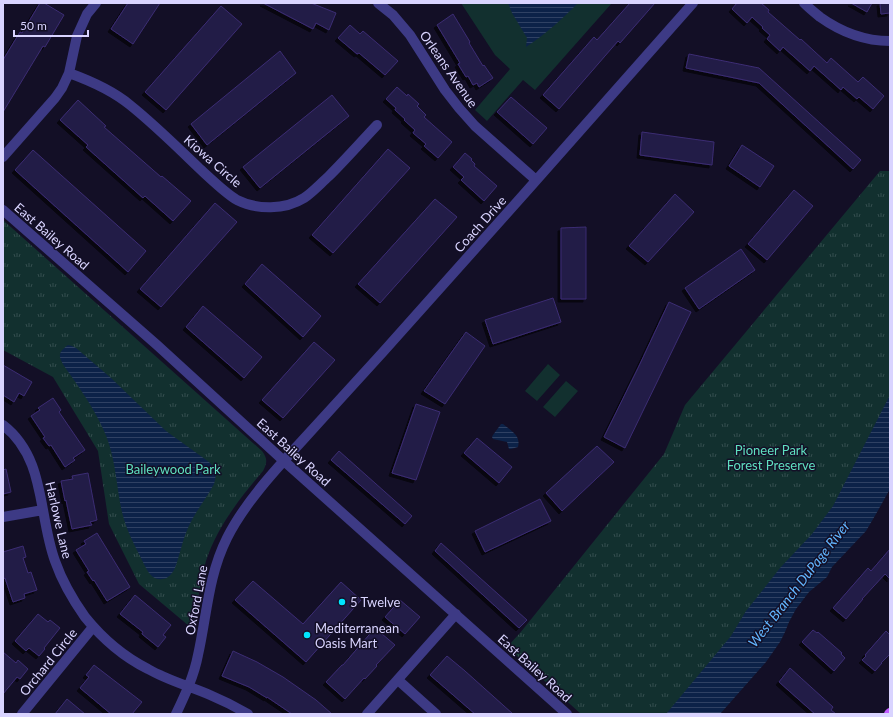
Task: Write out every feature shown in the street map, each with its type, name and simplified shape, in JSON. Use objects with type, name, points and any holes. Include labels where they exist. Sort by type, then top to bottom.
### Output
[{"type":"street","points":[[3,157],[62,88],[69,72],[77,36],[87,14],[96,3]]},
{"type":"street","name":"Orleans Avenue","points":[[378,3],[393,15],[410,35],[445,90],[475,126],[536,180]]},
{"type":"street","name":"Coach Drive","points":[[284,461],[376,360],[693,3]]},
{"type":"street","points":[[804,3],[820,17],[844,31],[879,41],[890,41]]},
{"type":"street","name":"Kiowa Circle","points":[[69,72],[117,95],[220,187],[236,199],[268,208],[284,206],[304,198],[334,171],[377,125]]},
{"type":"street","name":"East Bailey Road","points":[[3,210],[157,345],[284,461],[567,714]]},
{"type":"street","name":"Harlowe Lane","points":[[3,425],[15,437],[34,468],[54,561],[76,604],[93,626],[113,646],[149,670],[211,695],[248,714]]},
{"type":"street","name":"Oxford Lane","points":[[176,714],[198,659],[209,588],[221,551],[233,528],[253,498],[284,461]]},
{"type":"street","points":[[3,517],[43,510]]},
{"type":"street","points":[[367,714],[456,614]]},
{"type":"street","name":"Orchard Circle","points":[[22,714],[93,626]]},
{"type":"street","points":[[398,680],[436,714]]},
{"type":"green space","points":[[461,3],[612,3],[535,90],[523,80],[487,121],[475,110],[510,69],[495,55]]},
{"type":"green space","name":"Pioneer Park Forest Preserve","points":[[880,171],[890,171],[890,446],[696,714],[581,714],[507,647],[520,633],[664,454],[685,405]]},
{"type":"green space","name":"Baileywood Park","points":[[3,220],[262,451],[265,456],[266,463],[263,471],[230,513],[216,536],[211,548],[202,578],[195,631],[139,584],[109,524],[98,451],[53,377],[3,350]]},
{"type":"green space","points":[[548,364],[560,375],[537,401],[525,391]]},
{"type":"green space","points":[[566,381],[578,391],[555,417],[543,407]]},
{"type":"water","points":[[508,3],[578,3],[540,37],[526,47],[527,38],[512,13]]},
{"type":"water","points":[[68,345],[76,348],[111,378],[166,431],[209,462],[216,474],[214,484],[197,511],[184,538],[175,568],[168,577],[164,579],[155,578],[149,573],[128,530],[122,512],[113,461],[106,436],[90,404],[61,360],[61,352]]},
{"type":"water","name":"West Branch DuPage River","points":[[890,395],[890,489],[866,531],[832,567],[827,577],[809,592],[796,609],[780,642],[766,662],[720,714],[666,714],[731,636],[746,611],[780,568],[812,534],[833,506]]},
{"type":"water","points":[[501,424],[517,436],[519,443],[518,447],[509,449],[507,442],[493,439],[493,435]]},
{"type":"building","points":[[40,3],[44,3],[64,15],[45,47],[43,46],[3,112],[3,60],[20,32],[22,33]]},
{"type":"building","points":[[128,3],[160,3],[133,44],[111,29]]},
{"type":"building","points":[[263,3],[311,3],[336,13],[329,30],[316,23],[313,29]]},
{"type":"building","points":[[630,3],[655,3],[620,43],[618,41],[559,109],[543,95],[594,37],[597,40]]},
{"type":"building","points":[[737,3],[761,3],[769,10],[768,12],[827,63],[831,58],[858,82],[863,77],[884,96],[873,109],[859,97],[857,99],[843,87],[841,90],[814,66],[810,71],[783,47],[780,51],[767,39],[770,35],[752,17],[747,23],[732,9]]},
{"type":"building","points":[[851,3],[872,3],[867,12]]},
{"type":"building","points":[[880,3],[890,3],[890,13],[881,14]]},
{"type":"building","points":[[221,6],[242,24],[166,110],[145,92]]},
{"type":"building","points":[[453,14],[483,66],[484,65],[493,78],[479,87],[477,83],[473,85],[468,76],[466,77],[458,64],[460,63],[437,25]]},
{"type":"building","points":[[350,25],[360,34],[363,31],[398,61],[385,75],[359,53],[357,54],[338,38]]},
{"type":"building","points":[[280,51],[296,73],[207,145],[191,124]]},
{"type":"building","points":[[689,54],[759,68],[861,160],[853,169],[759,83],[686,68]]},
{"type":"building","points":[[397,87],[419,104],[417,106],[426,115],[424,117],[452,142],[438,158],[424,146],[426,144],[413,133],[415,130],[404,120],[405,119],[395,110],[396,108],[386,99]]},
{"type":"building","points":[[332,95],[349,116],[260,188],[243,167]]},
{"type":"building","points":[[511,97],[547,128],[533,144],[497,112]]},
{"type":"building","points":[[78,100],[106,126],[104,127],[191,201],[173,221],[145,196],[143,198],[86,147],[88,145],[60,120]]},
{"type":"building","points":[[642,132],[714,142],[712,165],[640,155]]},
{"type":"building","points":[[742,145],[774,166],[760,187],[729,166]]},
{"type":"building","points":[[388,149],[410,168],[333,253],[312,235]]},
{"type":"building","points":[[33,150],[146,251],[128,272],[15,170]]},
{"type":"building","points":[[465,153],[472,159],[471,160],[475,164],[474,166],[497,186],[484,201],[461,180],[464,177],[453,167]]},
{"type":"building","points":[[794,190],[813,206],[767,260],[748,244]]},
{"type":"building","points":[[675,194],[694,212],[648,262],[629,246]]},
{"type":"building","points":[[435,199],[457,217],[380,303],[358,284]]},
{"type":"building","points":[[215,203],[237,222],[161,307],[140,289]]},
{"type":"building","points":[[586,227],[586,299],[561,299],[561,228]]},
{"type":"building","points":[[741,249],[755,270],[699,309],[685,288]]},
{"type":"building","points":[[262,264],[321,316],[303,337],[245,284]]},
{"type":"building","points":[[553,298],[561,322],[493,344],[485,320]]},
{"type":"building","points":[[669,302],[691,312],[625,448],[604,437]]},
{"type":"building","points":[[203,306],[262,357],[244,378],[186,327]]},
{"type":"building","points":[[466,332],[485,346],[445,404],[424,391]]},
{"type":"building","points":[[314,342],[335,360],[283,418],[262,400]]},
{"type":"building","points":[[3,365],[32,382],[24,396],[19,393],[14,402],[3,395]]},
{"type":"building","points":[[53,398],[61,410],[59,412],[85,450],[73,458],[75,460],[65,467],[51,445],[49,446],[43,438],[45,437],[31,416],[40,410],[38,408]]},
{"type":"building","points":[[416,404],[440,412],[416,480],[392,473]]},
{"type":"building","points":[[477,438],[512,467],[499,483],[464,453]]},
{"type":"building","points":[[597,446],[614,462],[562,511],[546,493]]},
{"type":"building","points":[[339,451],[412,516],[405,524],[331,460]]},
{"type":"building","points":[[6,469],[11,492],[3,494],[3,470]]},
{"type":"building","points":[[88,473],[97,520],[90,522],[92,525],[72,529],[61,481],[73,479],[72,476]]},
{"type":"building","points":[[540,499],[551,521],[485,552],[475,531]]},
{"type":"building","points":[[97,533],[130,587],[107,601],[94,580],[93,581],[87,572],[89,571],[76,550],[86,544],[84,541]]},
{"type":"building","points":[[441,543],[527,620],[519,628],[435,551]]},
{"type":"building","points":[[23,546],[26,557],[23,558],[28,573],[31,572],[37,590],[24,594],[25,598],[13,602],[5,578],[3,579],[3,552]]},
{"type":"building","points":[[890,549],[890,579],[885,574],[846,619],[833,608],[868,568],[871,571]]},
{"type":"building","points":[[253,581],[303,624],[341,582],[361,600],[306,662],[235,600]]},
{"type":"building","points":[[135,595],[171,625],[163,635],[166,637],[158,647],[142,634],[143,632],[120,614]]},
{"type":"building","points":[[400,600],[420,617],[405,634],[385,617]]},
{"type":"building","points":[[38,614],[48,622],[50,620],[60,628],[39,656],[29,648],[26,651],[15,641]]},
{"type":"building","points":[[375,628],[395,645],[345,699],[326,682]]},
{"type":"building","points":[[813,630],[817,633],[818,632],[842,653],[841,654],[845,658],[834,671],[802,642]]},
{"type":"building","points":[[886,631],[890,635],[890,654],[875,671],[862,660]]},
{"type":"building","points":[[233,651],[257,662],[283,677],[316,700],[332,714],[292,714],[249,687],[222,676]]},
{"type":"building","points":[[3,652],[16,663],[18,660],[28,669],[20,679],[17,677],[3,694]]},
{"type":"building","points":[[447,656],[513,714],[475,714],[430,675]]},
{"type":"building","points":[[94,665],[142,702],[132,714],[111,714],[80,688],[89,677],[86,675]]},
{"type":"building","points":[[790,668],[833,707],[831,710],[836,714],[815,714],[779,682]]},
{"type":"building","points":[[67,699],[85,714],[55,714]]},
{"type":"place","name":"5 Twelve","points":[[342,602]]},
{"type":"place","name":"Mediterranean Oasis Mart","points":[[307,635]]}]
